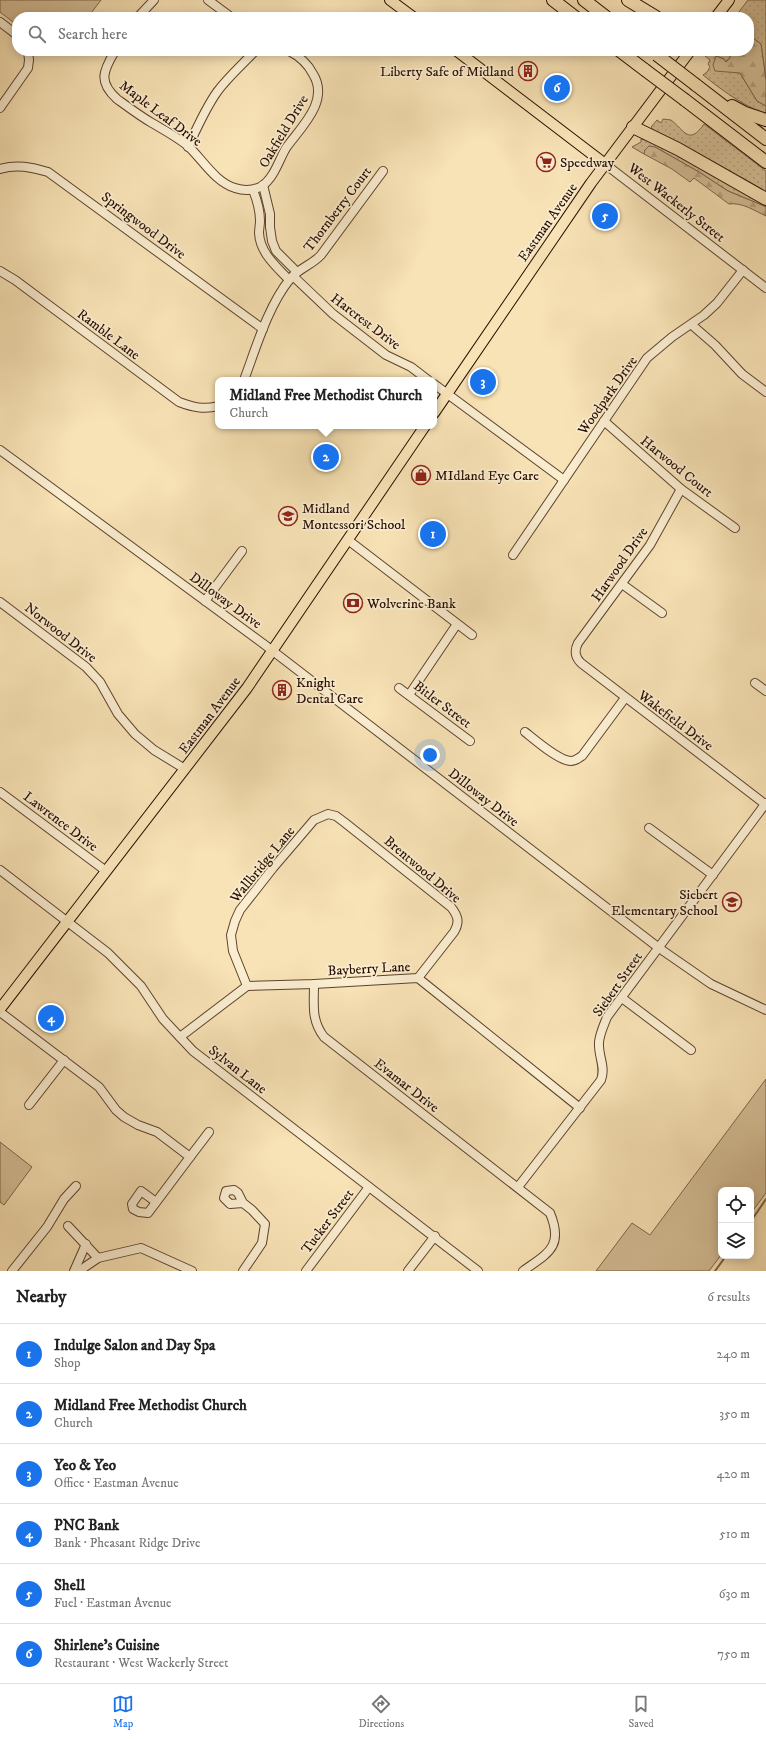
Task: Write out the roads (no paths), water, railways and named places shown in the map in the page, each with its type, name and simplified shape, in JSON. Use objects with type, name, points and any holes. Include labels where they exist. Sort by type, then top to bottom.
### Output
[{"type":"highway","points":[[553,0],[569,12]]},
{"type":"highway","points":[[584,0],[600,12]]},
{"type":"highway","points":[[628,0],[648,12]]},
{"type":"highway","points":[[627,56],[766,162]]},
{"type":"highway","points":[[658,56],[766,139]]},
{"type":"highway","points":[[698,86],[746,113],[766,120]]},
{"type":"highway","points":[[633,127],[678,149],[766,199]]},
{"type":"main road","points":[[390,0],[406,12]]},
{"type":"main road","points":[[720,12],[729,0]]},
{"type":"main road","name":"West Wackerly Street","points":[[464,56],[605,164]]},
{"type":"main road","name":"Eastman Avenue","points":[[437,409],[605,164],[686,56]]},
{"type":"main road","name":"Eastman Avenue","points":[[0,1010],[185,769],[272,651],[423,429]]},
{"type":"street","points":[[143,12],[154,0]]},
{"type":"street","points":[[208,0],[224,12]]},
{"type":"street","points":[[0,22],[12,31]]},
{"type":"street","points":[[0,108],[28,68],[29,56]]},
{"type":"street","name":"Maple Leaf Drive","points":[[112,56],[103,74],[105,86],[110,93],[172,134],[188,147],[214,174],[224,182],[234,188],[254,190]]},
{"type":"street","points":[[188,147],[205,111],[218,91],[231,75],[250,56]]},
{"type":"street","name":"Oakfield Drive","points":[[254,190],[263,185],[270,178],[286,148],[312,113],[319,95],[319,87],[316,77],[310,68],[296,56]]},
{"type":"street","name":"West Wackerly Street","points":[[605,164],[766,288]]},
{"type":"street","name":"Springwood Drive","points":[[0,169],[20,166],[32,167],[48,172],[263,329]]},
{"type":"street","name":"Thornberry Court","points":[[293,276],[302,267],[316,260],[321,255],[383,171]]},
{"type":"street","name":"Oakfield Drive","points":[[263,185],[270,214],[272,241],[276,251],[293,276]]},
{"type":"street","points":[[245,377],[263,329],[278,296],[293,276],[268,258],[263,247],[259,234],[260,219],[254,190]]},
{"type":"street","name":"Woodpark Drive","points":[[513,554],[647,358],[672,337],[692,325],[717,303],[743,270]]},
{"type":"street","name":"Ramble Lane","points":[[0,271],[15,280],[172,397],[193,407],[206,408],[215,406]]},
{"type":"street","name":"Harcrest Drive","points":[[293,276],[333,314],[386,355],[411,367],[424,377]]},
{"type":"street","points":[[692,325],[715,345],[742,374],[766,392]]},
{"type":"street","points":[[437,386],[564,480]]},
{"type":"street","name":"Harwood Court","points":[[604,421],[681,489],[735,528]]},
{"type":"street","name":"Dilloway Drive","points":[[0,450],[272,651],[659,948],[711,984],[766,1010]]},
{"type":"street","name":"Harwood Drive","points":[[575,653],[578,643],[650,545],[681,489]]},
{"type":"street","points":[[348,540],[397,580],[472,635]]},
{"type":"street","points":[[205,602],[242,550]]},
{"type":"street","points":[[622,584],[662,613]]},
{"type":"street","name":"Norwood Drive","points":[[0,602],[86,667],[100,682],[118,714],[135,734],[154,750],[185,769]]},
{"type":"street","points":[[409,695],[457,624]]},
{"type":"street","name":"Wakefield Drive","points":[[575,653],[577,659],[625,698],[765,804]]},
{"type":"street","points":[[755,683],[766,691]]},
{"type":"street","name":"Bitler Street","points":[[399,688],[470,741]]},
{"type":"street","points":[[525,732],[561,758],[570,761],[576,760],[582,756],[625,698]]},
{"type":"street","name":"Lawrence Drive","points":[[0,792],[106,871]]},
{"type":"street","name":"Siebert Street","points":[[518,1188],[601,1080],[604,1073],[599,1042],[607,1017],[765,804]]},
{"type":"street","name":"Brentwood Drive","points":[[328,814],[336,816],[344,822],[451,907],[457,915],[458,924],[454,932],[418,978]]},
{"type":"street","name":"Wallbridge Lane","points":[[247,986],[233,951],[231,936],[240,910],[314,820],[328,814]]},
{"type":"street","points":[[649,828],[712,875]]},
{"type":"street","name":"Sylvan Lane","points":[[0,870],[108,953],[141,986],[163,1019],[193,1051],[435,1236],[478,1271]]},
{"type":"street","name":"Bayberry Lane","points":[[247,986],[418,978],[580,1108]]},
{"type":"street","name":"Evamar Drive","points":[[314,984],[314,1017],[317,1028],[324,1037],[550,1213],[555,1226],[556,1237],[553,1247],[545,1255],[523,1271]]},
{"type":"street","points":[[180,1037],[247,986]]},
{"type":"street","points":[[622,998],[691,1050]]},
{"type":"street","points":[[0,1010],[99,1087],[116,1110],[124,1117],[138,1125],[157,1132],[190,1157]]},
{"type":"street","points":[[29,1105],[64,1060]]},
{"type":"street","points":[[156,1202],[209,1132]]},
{"type":"street","points":[[12,1271],[47,1227],[64,1199],[76,1186]]},
{"type":"street","name":"Tucker Street","points":[[306,1271],[369,1187]]},
{"type":"street","points":[[243,1203],[265,1224],[262,1243],[243,1271]]},
{"type":"street","points":[[68,1226],[98,1258]]},
{"type":"street","points":[[408,1271],[435,1236]]},
{"type":"street","points":[[74,1271],[86,1244]]},
{"type":"street","points":[[79,1271],[98,1258],[141,1248],[192,1271]]},
{"type":"waterway","points":[[754,1217],[766,1199]]},
{"type":"waterway","points":[[715,1271],[724,1259]]},
{"type":"place","name":"Liberty Safe of Midland","points":[[528,71]]},
{"type":"place","name":"Shirlene's Cuisine","points":[[557,88]]},
{"type":"place","name":"Speedway","points":[[546,162]]},
{"type":"place","name":"Shell","points":[[605,216]]},
{"type":"place","name":"Yeo & Yeo","points":[[483,382]]},
{"type":"place","name":"Midland Free Methodist Church","points":[[326,457]]},
{"type":"place","name":"MIdland Eye Care","points":[[421,475]]},
{"type":"place","name":"Midland Montessori School","points":[[288,516]]},
{"type":"place","name":"Indulge Salon and Day Spa","points":[[433,534]]},
{"type":"place","name":"Wolverine Bank","points":[[353,603]]},
{"type":"place","name":"Knight Dental Care","points":[[282,690]]},
{"type":"place","name":"Siebert Elementary School","points":[[732,902]]},
{"type":"place","name":"PNC Bank","points":[[51,1018]]}]
